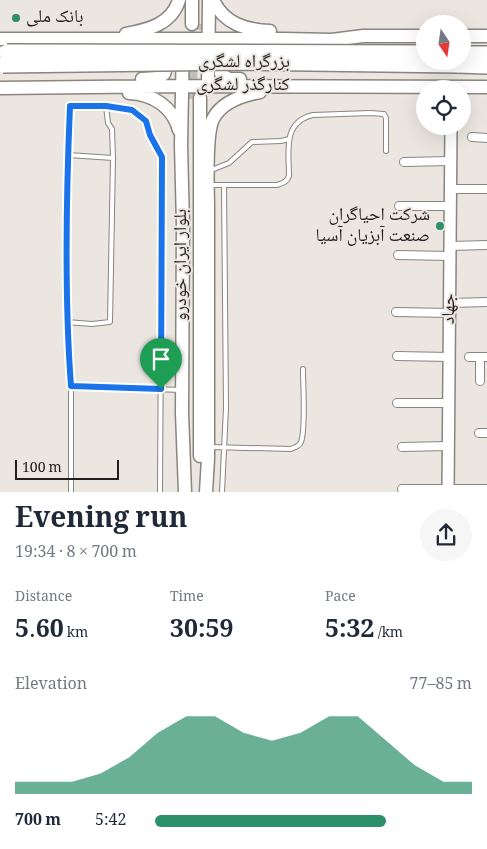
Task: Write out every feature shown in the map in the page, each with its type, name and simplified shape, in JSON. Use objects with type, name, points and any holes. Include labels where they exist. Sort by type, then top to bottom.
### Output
[{"type":"highway","name":"بزرگراه لشگری","points":[[2,54],[416,53]]},
{"type":"highway","name":"بزرگراه لشگری","points":[[2,54],[232,62],[416,60]]},
{"type":"highway","name":"بزرگراه لشگری","points":[[471,58],[487,54]]},
{"type":"highway","name":"بزرگراه لشگری","points":[[471,62],[487,66]]},
{"type":"main road","points":[[2,54],[71,40],[122,34],[156,26],[173,13],[179,0]]},
{"type":"main road","points":[[192,0],[196,24],[201,0]]},
{"type":"main road","points":[[208,86],[209,0]]},
{"type":"main road","points":[[213,0],[218,9],[230,22],[250,30],[362,36],[416,36]]},
{"type":"main road","points":[[334,86],[305,80],[229,79],[221,74],[221,55],[224,51],[233,47],[305,46],[362,36]]},
{"type":"main road","points":[[471,36],[487,36]]},
{"type":"main road","points":[[71,40],[183,38],[332,40]]},
{"type":"main road","name":"بلوار ایران خودرو","points":[[183,38],[181,145],[183,225],[182,461],[186,492]]},
{"type":"main road","points":[[0,84],[23,81],[155,78],[166,70],[166,54],[159,46],[143,42],[101,40]]},
{"type":"main road","name":"کنارگذر لشگری","points":[[0,90],[182,86],[416,87]]},
{"type":"main road","name":"بلوار ایران خودرو","points":[[204,492],[208,447],[208,156],[210,128],[213,118],[233,99],[244,95],[293,86]]},
{"type":"main road","name":"کنارگذر لشگری","points":[[471,87],[487,87]]},
{"type":"main road","points":[[0,90],[23,94],[132,93],[144,95],[158,100],[168,109],[179,128],[181,145]]},
{"type":"main road","name":"بلوار ایران خودرو","points":[[186,492],[190,460],[195,358],[195,98]]},
{"type":"main road","name":"بلوار ایران خودرو","points":[[195,358],[200,460],[204,492]]},
{"type":"street","name":"جهاد","points":[[448,490],[451,135]]},
{"type":"street","points":[[472,137],[487,138]]},
{"type":"street","points":[[404,162],[450,161]]},
{"type":"street","points":[[450,189],[487,189]]},
{"type":"street","points":[[398,206],[450,206]]},
{"type":"street","points":[[398,255],[450,251],[487,245]]},
{"type":"street","points":[[396,312],[450,308],[487,302]]},
{"type":"street","points":[[397,356],[449,357]]},
{"type":"street","points":[[469,357],[484,357],[480,381]]},
{"type":"street","points":[[397,402],[448,403]]},
{"type":"street","points":[[402,447],[448,446]]},
{"type":"street","points":[[402,489],[448,490],[487,488]]},
{"type":"lane","points":[[71,492],[71,386],[66,322],[70,106],[106,106],[132,110],[146,121],[150,135],[162,157],[160,492]]},
{"type":"lane","points":[[66,322],[92,324],[110,322],[113,158],[112,129],[108,123],[106,106]]},
{"type":"lane","points":[[208,185],[277,185],[284,183],[288,180],[290,134],[297,122],[305,117],[370,113],[384,114],[386,118],[386,152]]},
{"type":"lane","points":[[208,171],[229,163],[252,142],[289,139]]},
{"type":"lane","points":[[68,155],[113,158]]},
{"type":"lane","points":[[222,492],[226,408],[224,185]]},
{"type":"lane","points":[[208,447],[291,449],[300,444],[302,432],[303,369]]},
{"type":"lane","points":[[71,386],[182,390]]},
{"type":"tunnel","points":[[191,99],[192,24]]},
{"type":"tunnel","points":[[200,48],[201,24]]},
{"type":"place","name":"بانک ملی","points":[[16,18]]},
{"type":"place","name":"شرکت احیاگران صنعت آبزیان آسیا","points":[[440,226]]},
{"type":"route","points":[[70,106],[106,106],[132,110],[146,121],[150,135],[162,157],[161,389],[71,386],[66,322],[70,106]]}]
